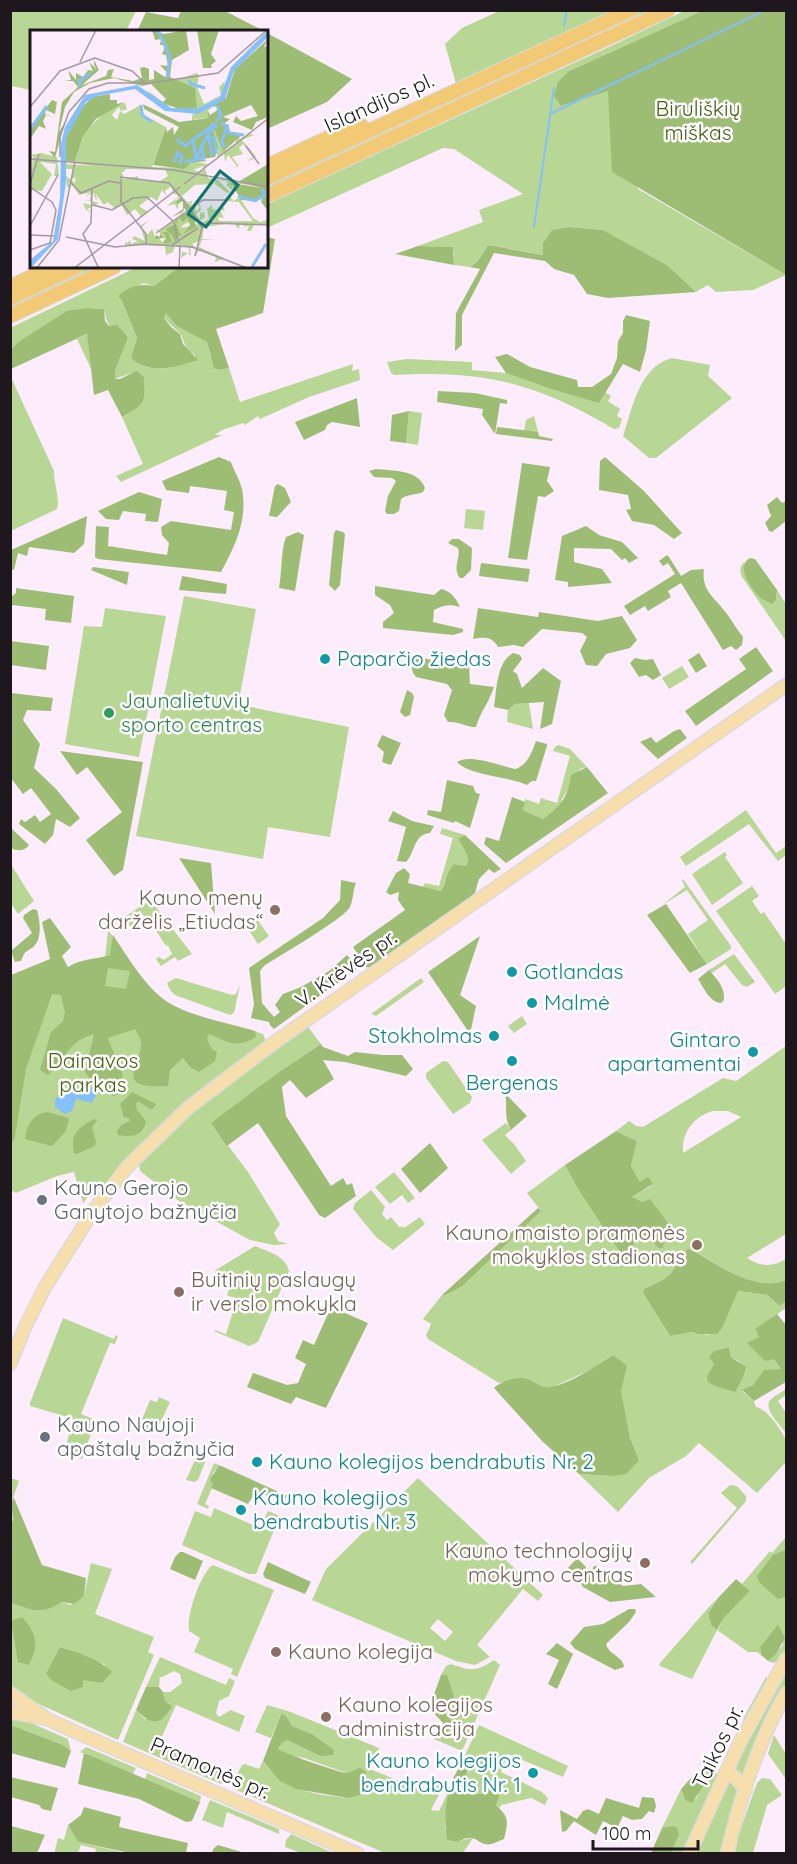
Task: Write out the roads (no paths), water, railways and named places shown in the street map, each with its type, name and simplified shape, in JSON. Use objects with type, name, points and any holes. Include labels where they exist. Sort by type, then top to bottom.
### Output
[{"type":"highway","name":"Islandijos pl.","points":[[268,178],[631,10]]},
{"type":"highway","name":"Islandijos pl.","points":[[268,196],[668,10]]},
{"type":"highway","points":[[268,166],[332,136],[444,97]]},
{"type":"highway","points":[[10,287],[50,268]]},
{"type":"highway","points":[[10,298],[74,268]]},
{"type":"highway","points":[[10,316],[112,268]]},
{"type":"main road","name":"V. Krėvės pr.","points":[[10,1364],[45,1287],[93,1211],[128,1166],[188,1108],[291,1031],[786,685]]},
{"type":"main road","name":"Taikos pr.","points":[[689,1854],[725,1774],[760,1704],[786,1659]]},
{"type":"main road","name":"Pramonės pr.","points":[[10,1693],[47,1719],[358,1854]]},
{"type":"main road","name":"Taikos pr.","points":[[727,1854],[766,1734],[786,1693]]},
{"type":"main road","name":"Pramonės pr.","points":[[10,1712],[47,1719]]},
{"type":"main road","points":[[725,1774],[735,1777],[746,1790]]},
{"type":"water","points":[[92,1087],[97,1094],[92,1103],[76,1099],[72,1111],[65,1114],[55,1107],[55,1100],[61,1092],[82,1091]]},
{"type":"waterway","points":[[564,26],[567,10]]},
{"type":"waterway","points":[[550,114],[766,10]]},
{"type":"waterway","points":[[534,227],[554,88]]},
{"type":"place","name":"Paparčio žiedas","points":[[325,659]]},
{"type":"place","name":"Jaunalietuvių sporto centras","points":[[109,713]]},
{"type":"place","name":"Kauno menų darželis „Etiudas“","points":[[275,910]]},
{"type":"place","name":"Gotlandas","points":[[512,972]]},
{"type":"place","name":"Malmė","points":[[532,1003]]},
{"type":"place","name":"Stokholmas","points":[[494,1036]]},
{"type":"place","name":"Gintaro apartamentai","points":[[753,1052]]},
{"type":"place","name":"Bergenas","points":[[512,1061]]},
{"type":"place","name":"Kauno Gerojo Ganytojo bažnyčia","points":[[42,1200]]},
{"type":"place","name":"Kauno maisto pramonės mokyklos stadionas","points":[[697,1245]]},
{"type":"place","name":"Buitinių paslaugų ir verslo mokykla","points":[[179,1292]]},
{"type":"place","name":"Kauno Naujoji apaštalų bažnyčia","points":[[45,1437]]},
{"type":"place","name":"Kauno kolegijos bendrabutis Nr. 2","points":[[257,1462]]},
{"type":"place","name":"Kauno kolegijos bendrabutis Nr. 3","points":[[241,1510]]},
{"type":"place","name":"Kauno technologijų mokymo centras","points":[[645,1563]]},
{"type":"place","name":"Kauno kolegija","points":[[276,1652]]},
{"type":"place","name":"Kauno kolegijos administracija","points":[[326,1717]]},
{"type":"place","name":"Kauno kolegijos bendrabutis Nr. 1","points":[[533,1773]]},
{"type":"park label","name":"Biruliškių miškas","points":[[698,121]]},
{"type":"park label","name":"Dainavos parkas","points":[[93,1073]]}]
